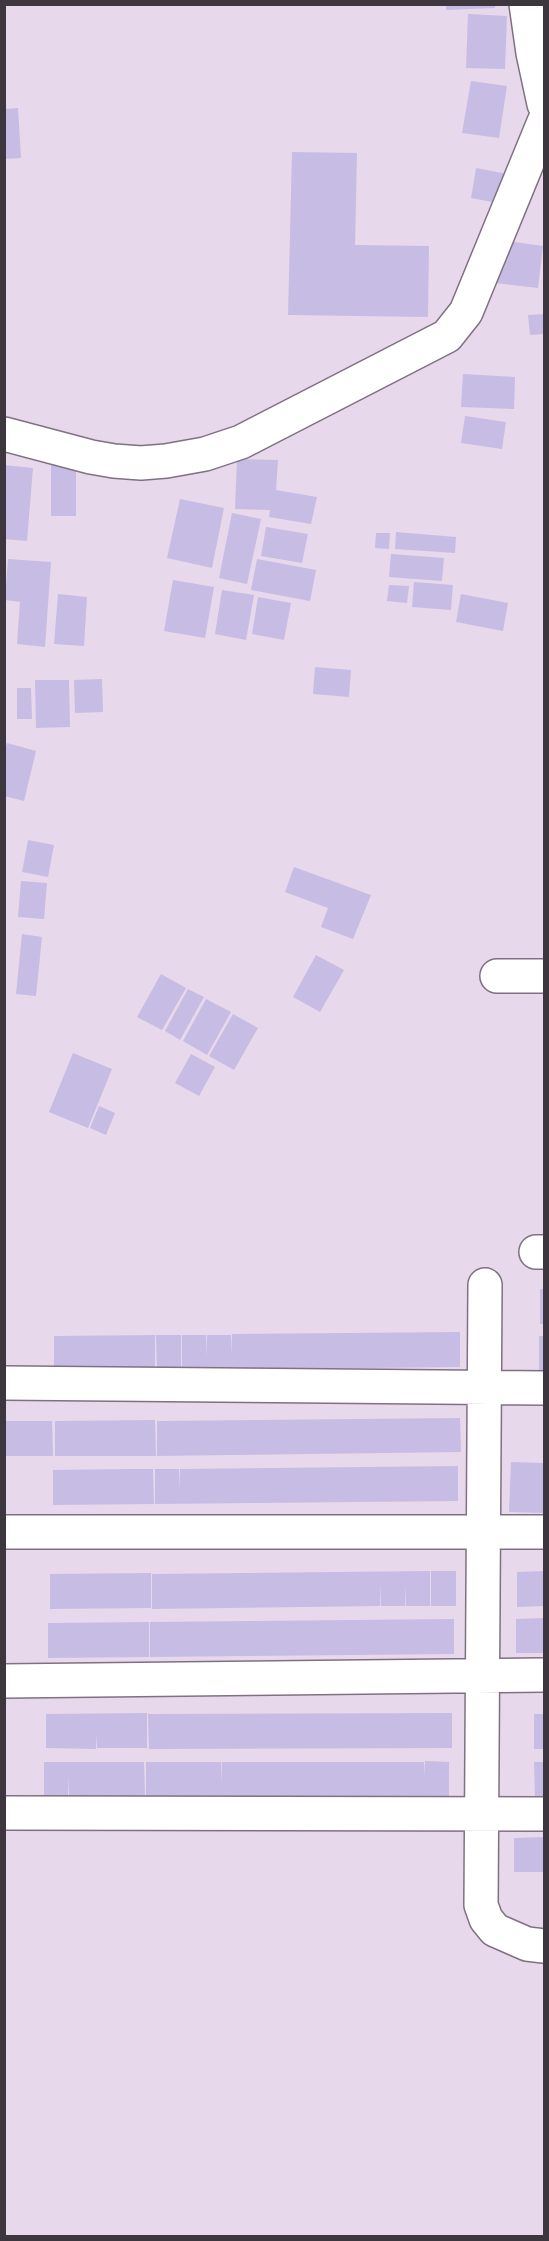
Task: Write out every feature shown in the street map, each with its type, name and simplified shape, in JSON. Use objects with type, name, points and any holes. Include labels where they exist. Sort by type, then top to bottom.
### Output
[{"type":"street","points":[[526,4],[544,104]]},
{"type":"street","points":[[4,434],[114,461],[141,463],[205,454],[241,442],[447,336],[466,312],[544,122]]},
{"type":"street","points":[[497,976],[544,976]]},
{"type":"street","points":[[485,1285],[481,1905],[486,1919],[495,1930],[526,1944],[544,1946]]},
{"type":"street","points":[[4,1383],[544,1388]]},
{"type":"street","points":[[4,1532],[544,1532]]},
{"type":"street","points":[[4,1681],[544,1675]]},
{"type":"street","points":[[4,1813],[544,1814]]},
{"type":"building","points":[[446,4],[495,4],[495,8],[446,10]]},
{"type":"building","points":[[468,14],[507,16],[505,69],[466,68]]},
{"type":"building","points":[[471,81],[507,86],[499,138],[462,133]]},
{"type":"building","points":[[18,108],[21,158],[4,159],[4,109]]},
{"type":"building","points":[[292,152],[357,153],[355,245],[429,246],[428,317],[288,315]]},
{"type":"building","points":[[476,168],[508,174],[503,204],[471,198]]},
{"type":"building","points":[[500,240],[543,246],[538,288],[495,283]]},
{"type":"building","points":[[544,314],[544,334],[530,335],[528,315]]},
{"type":"building","points":[[463,374],[515,377],[514,409],[461,407]]},
{"type":"building","points":[[465,416],[506,422],[502,449],[461,443]]},
{"type":"building","points":[[237,459],[278,460],[276,490],[317,497],[311,524],[269,517],[270,510],[235,509]]},
{"type":"building","points":[[51,462],[76,462],[76,516],[51,516]]},
{"type":"building","points":[[4,465],[33,468],[27,541],[4,539]]},
{"type":"building","points":[[180,499],[224,508],[212,568],[167,558]]},
{"type":"building","points":[[232,513],[261,519],[247,584],[219,578]]},
{"type":"building","points":[[266,527],[308,534],[302,563],[261,556]]},
{"type":"building","points":[[396,532],[456,537],[455,553],[395,549]]},
{"type":"building","points":[[376,533],[390,533],[389,549],[375,548]]},
{"type":"building","points":[[391,554],[444,558],[442,581],[389,577]]},
{"type":"building","points":[[8,559],[51,562],[45,647],[17,644],[20,602],[5,600]]},
{"type":"building","points":[[257,559],[316,570],[310,601],[251,590]]},
{"type":"building","points":[[173,580],[214,587],[205,638],[164,631]]},
{"type":"building","points":[[414,582],[453,585],[451,610],[412,607]]},
{"type":"building","points":[[389,585],[409,586],[407,603],[387,601]]},
{"type":"building","points":[[222,590],[254,595],[246,640],[215,634]]},
{"type":"building","points":[[58,594],[87,597],[84,646],[54,644]]},
{"type":"building","points":[[461,594],[508,603],[503,631],[456,622]]},
{"type":"building","points":[[258,597],[291,603],[284,640],[252,634]]},
{"type":"building","points":[[315,667],[351,670],[349,697],[313,694]]},
{"type":"building","points":[[102,679],[103,712],[75,713],[74,680]]},
{"type":"building","points":[[35,680],[69,680],[70,727],[36,728]]},
{"type":"building","points":[[17,688],[31,688],[32,719],[17,719]]},
{"type":"building","points":[[7,743],[36,751],[24,801],[4,796],[4,754]]},
{"type":"building","points":[[28,840],[54,845],[48,877],[22,872]]},
{"type":"building","points":[[294,867],[371,895],[353,939],[321,927],[328,908],[285,892]]},
{"type":"building","points":[[21,881],[47,883],[44,919],[18,917]]},
{"type":"building","points":[[22,934],[42,937],[36,996],[16,994]]},
{"type":"building","points":[[316,955],[344,970],[320,1012],[293,997]]},
{"type":"building","points":[[161,974],[186,988],[162,1030],[137,1017]]},
{"type":"building","points":[[188,989],[204,997],[180,1040],[165,1031]]},
{"type":"building","points":[[206,999],[231,1012],[207,1055],[183,1041]]},
{"type":"building","points":[[233,1014],[258,1028],[234,1070],[209,1056]]},
{"type":"building","points":[[73,1053],[112,1069],[88,1128],[49,1112]]},
{"type":"building","points":[[191,1054],[215,1067],[199,1096],[175,1083]]},
{"type":"building","points":[[99,1106],[115,1113],[106,1135],[90,1128]]},
{"type":"building","points":[[540,1289],[544,1289],[544,1324],[540,1324]]},
{"type":"building","points":[[460,1332],[460,1367],[182,1370],[182,1335],[206,1335],[207,1358],[207,1335],[231,1335],[232,1356],[232,1334]]},
{"type":"building","points":[[155,1335],[155,1370],[54,1371],[54,1336]]},
{"type":"building","points":[[156,1335],[181,1335],[181,1370],[157,1370]]},
{"type":"building","points":[[539,1336],[544,1336],[544,1371],[539,1371]]},
{"type":"building","points":[[460,1418],[461,1452],[157,1456],[157,1421]]},
{"type":"building","points":[[155,1420],[156,1456],[55,1456],[55,1421]]},
{"type":"building","points":[[4,1421],[52,1421],[53,1456],[4,1456]]},
{"type":"building","points":[[511,1462],[544,1463],[544,1513],[509,1512]]},
{"type":"building","points":[[458,1466],[458,1501],[155,1504],[155,1469],[179,1469],[180,1491],[180,1469]]},
{"type":"building","points":[[153,1469],[154,1504],[53,1505],[53,1470]]},
{"type":"building","points":[[430,1571],[430,1606],[406,1606],[405,1585],[405,1606],[381,1606],[380,1583],[380,1606],[152,1609],[152,1574]]},
{"type":"building","points":[[431,1571],[456,1571],[456,1606],[431,1606]]},
{"type":"building","points":[[544,1571],[544,1606],[517,1607],[517,1572]]},
{"type":"building","points":[[151,1573],[151,1608],[50,1609],[50,1574]]},
{"type":"building","points":[[544,1618],[544,1653],[516,1653],[516,1619]]},
{"type":"building","points":[[454,1619],[454,1654],[150,1657],[150,1622]]},
{"type":"building","points":[[149,1622],[149,1657],[48,1658],[48,1623]]},
{"type":"building","points":[[147,1713],[147,1748],[97,1748],[96,1733],[96,1749],[46,1748],[46,1714]]},
{"type":"building","points":[[452,1713],[452,1748],[149,1749],[148,1714]]},
{"type":"building","points":[[534,1714],[544,1714],[544,1749],[534,1749]]},
{"type":"building","points":[[425,1761],[449,1762],[449,1797],[146,1797],[146,1762],[221,1762],[222,1784],[222,1762],[424,1762],[425,1777]]},
{"type":"building","points":[[44,1762],[144,1762],[145,1797],[69,1797],[68,1776],[68,1797],[44,1797]]},
{"type":"building","points":[[534,1762],[544,1762],[544,1797],[535,1797]]},
{"type":"building","points":[[544,1837],[544,1872],[514,1872],[514,1838]]}]
